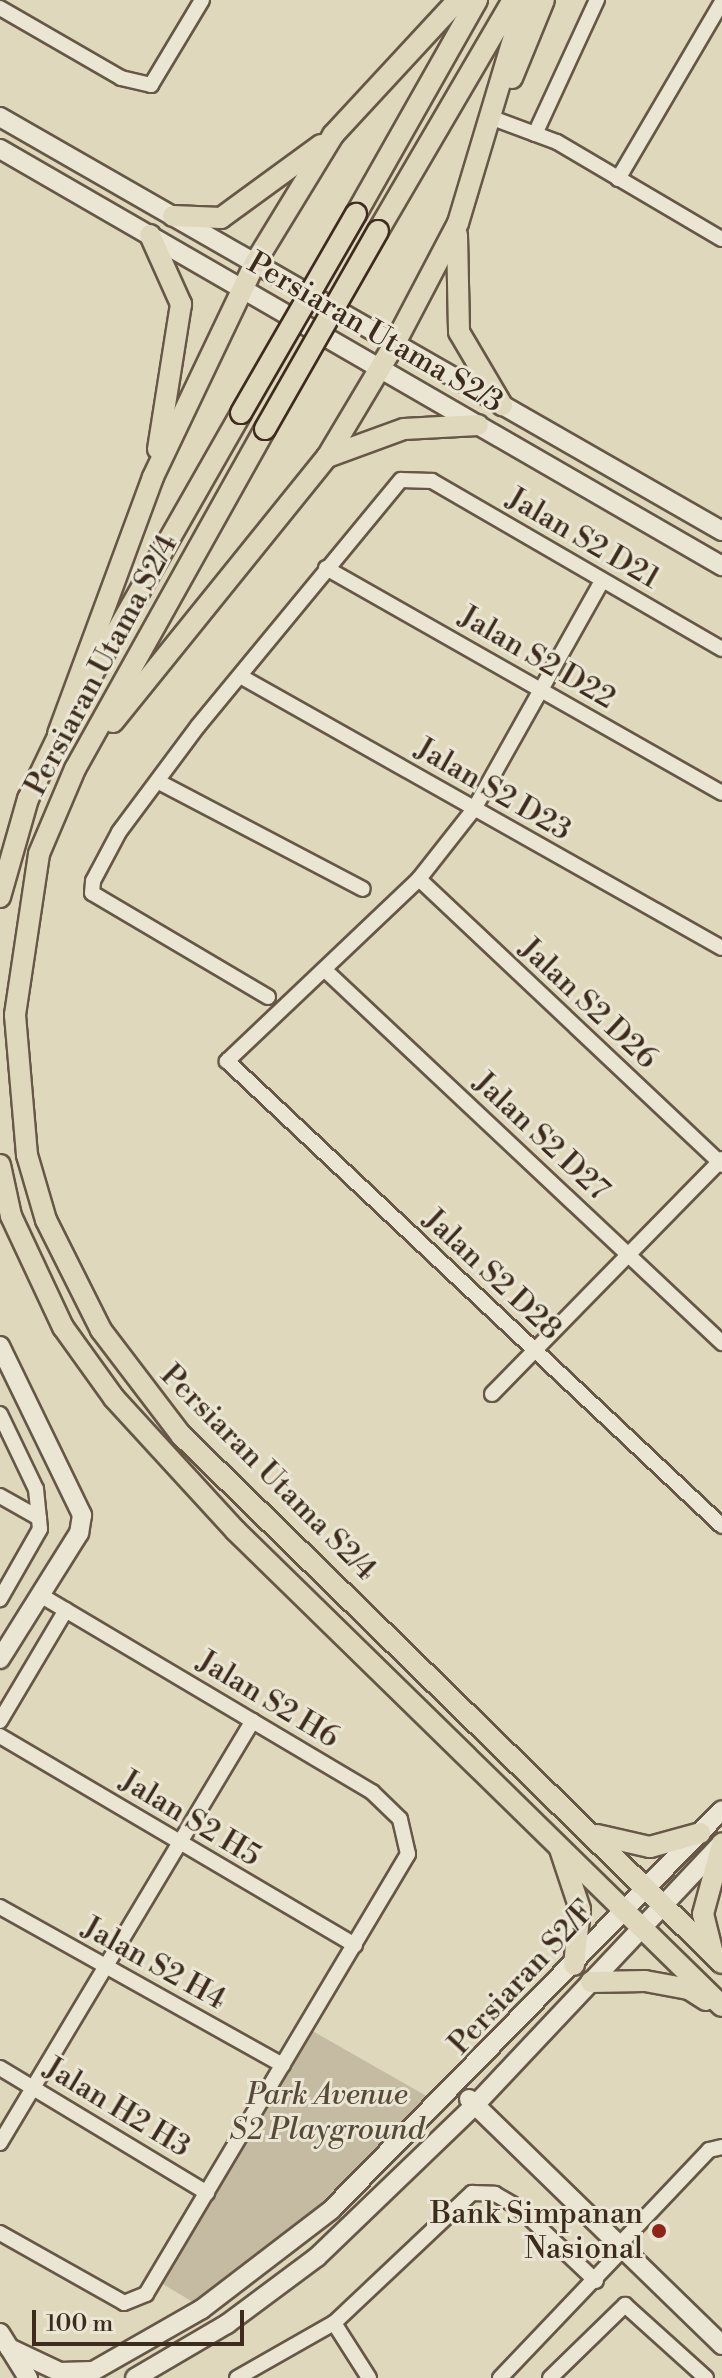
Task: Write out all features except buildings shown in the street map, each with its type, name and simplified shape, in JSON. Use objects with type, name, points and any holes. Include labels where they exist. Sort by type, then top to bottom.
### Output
[{"type":"main road","points":[[173,216],[221,218],[333,135],[458,0]]},
{"type":"main road","points":[[58,734],[477,0]]},
{"type":"main road","name":"Persiaran Utama S2/4","points":[[513,0],[265,429],[75,769],[39,854],[15,1015],[27,1155],[72,1282],[126,1369],[181,1435],[717,1959]]},
{"type":"main road","points":[[502,405],[459,332],[452,273],[458,223],[525,0]]},
{"type":"main road","points":[[474,168],[544,0]]},
{"type":"main road","name":"Persiaran Utama S2/3","points":[[0,117],[722,531]]},
{"type":"main road","points":[[0,897],[28,799],[58,734],[153,477],[255,263],[333,135]]},
{"type":"main road","name":"Persiaran Utama S2/3","points":[[0,149],[722,566]]},
{"type":"main road","points":[[75,769],[327,457],[395,343],[458,223]]},
{"type":"main road","points":[[150,235],[181,304],[153,477]]},
{"type":"main road","points":[[327,457],[404,429],[478,425]]},
{"type":"main road","points":[[0,1165],[6,1217],[63,1327],[161,1452],[645,1927],[722,2009]]},
{"type":"main road","points":[[0,1346],[82,1515],[40,1595],[0,1659]]},
{"type":"main road","name":"Persiaran S2/F","points":[[88,2374],[254,2274],[458,2088],[625,1908],[722,1810]]},
{"type":"main road","points":[[589,1833],[650,1847],[700,1833]]},
{"type":"main road","points":[[558,1843],[580,1909],[574,1965]]},
{"type":"main road","points":[[717,1959],[703,1914],[722,1844]]},
{"type":"main road","name":"Persiaran S2/F","points":[[135,2378],[227,2324],[317,2257],[475,2105],[722,1844]]},
{"type":"main road","points":[[591,1982],[689,1989],[722,2009]]},
{"type":"main road","points":[[458,2088],[722,2345]]},
{"type":"main road","points":[[4,2340],[60,2372],[88,2374]]},
{"type":"main road","points":[[4,2340],[12,2378]]},
{"type":"main road","points":[[4,2340],[28,2378]]},
{"type":"street","points":[[0,8],[121,78],[151,85],[202,0]]},
{"type":"street","points":[[535,134],[597,0]]},
{"type":"street","points":[[618,179],[722,2]]},
{"type":"street","points":[[495,119],[535,134],[722,239]]},
{"type":"street","name":"Jalan S2 D21","points":[[326,568],[390,490],[416,476],[722,649]]},
{"type":"street","points":[[268,997],[92,893],[119,832],[326,568]]},
{"type":"street","name":"Jalan S2 D22","points":[[326,568],[722,793]]},
{"type":"street","points":[[325,970],[419,879],[474,809],[602,581]]},
{"type":"street","name":"Jalan S2 D23","points":[[240,676],[722,948]]},
{"type":"street","points":[[159,782],[363,889]]},
{"type":"street","name":"Jalan S2 D26","points":[[419,879],[721,1162]]},
{"type":"street","name":"Jalan S2 D28","points":[[325,970],[227,1061],[722,1526]]},
{"type":"street","name":"Jalan S2 D27","points":[[325,970],[722,1343]]},
{"type":"street","points":[[492,1394],[721,1162]]},
{"type":"street","points":[[0,1414],[36,1489],[39,1518],[36,1539],[0,1599]]},
{"type":"street","points":[[0,1496],[39,1518]]},
{"type":"street","name":"Jalan S2 H6","points":[[0,2233],[124,2303],[160,2279],[283,2065],[355,1945],[393,1889],[408,1854],[400,1819],[372,1792],[40,1595]]},
{"type":"street","points":[[0,1721],[66,1610]]},
{"type":"street","points":[[0,2143],[253,1721]]},
{"type":"street","name":"Jalan S2 H5","points":[[0,1736],[355,1945]]},
{"type":"street","name":"Jalan S2 H4","points":[[0,1907],[283,2065]]},
{"type":"street","name":"Jalan H2 H3","points":[[0,2068],[207,2193]]},
{"type":"street","points":[[500,2378],[596,2281],[621,2247],[709,2150],[722,2147]]},
{"type":"street","points":[[237,2378],[334,2323],[472,2193],[519,2208],[596,2281]]},
{"type":"street","points":[[550,2378],[625,2305],[706,2378]]},
{"type":"street","points":[[334,2323],[369,2378]]},
{"type":"green space","name":"Park Avenue S2 Playground","points":[[309,2029],[430,2098],[250,2272],[198,2305],[161,2283]]},
{"type":"place","name":"Bank Simpanan Nasional","points":[[659,2231]]}]
